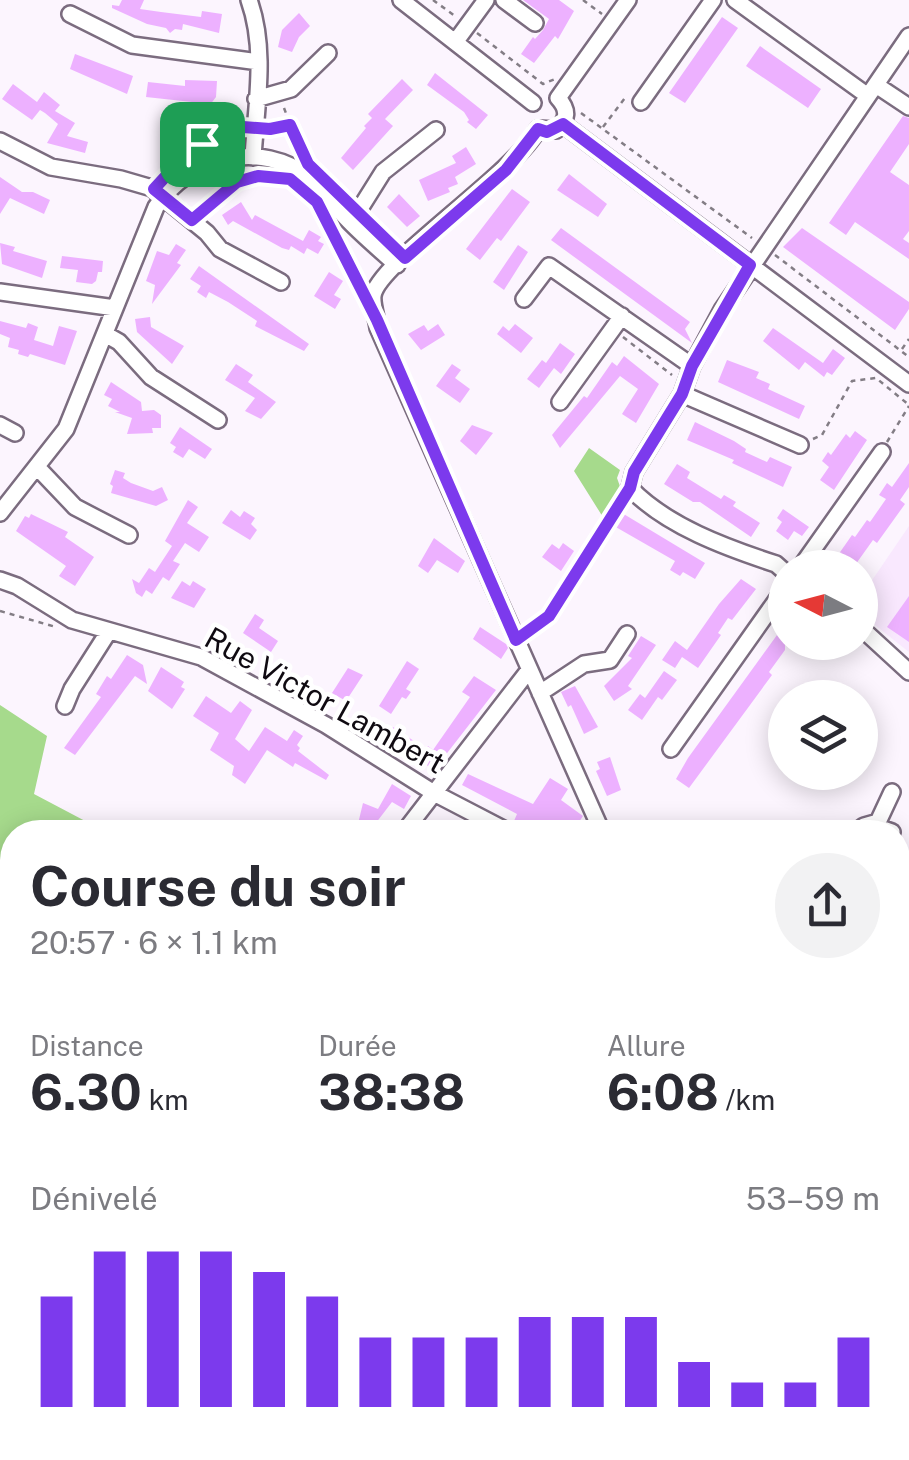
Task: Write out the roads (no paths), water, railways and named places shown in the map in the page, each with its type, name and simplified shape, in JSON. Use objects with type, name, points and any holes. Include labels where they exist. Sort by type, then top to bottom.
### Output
[{"type":"street","points":[[249,0],[257,26],[259,62],[253,157]]},
{"type":"street","points":[[401,0],[533,103]]},
{"type":"street","points":[[456,41],[486,0]]},
{"type":"street","points":[[504,0],[535,23]]},
{"type":"street","points":[[563,92],[567,115],[563,124],[547,132],[538,129],[532,122],[533,103],[540,97],[563,92],[628,0]]},
{"type":"street","points":[[641,102],[713,0]]},
{"type":"street","points":[[734,0],[872,90],[909,107]]},
{"type":"street","points":[[70,14],[132,45],[259,62]]},
{"type":"street","points":[[768,561],[700,536],[645,503],[630,488],[634,472],[682,394],[692,366],[750,265],[909,36]]},
{"type":"street","points":[[256,99],[291,89],[328,53]]},
{"type":"street","points":[[563,124],[909,384]]},
{"type":"street","points":[[538,129],[506,170],[382,279],[373,295],[378,328],[597,820]]},
{"type":"street","points":[[351,223],[383,172],[436,130]]},
{"type":"street","points":[[0,141],[51,167],[121,178],[159,192],[228,254],[281,282]]},
{"type":"street","points":[[0,512],[66,429],[159,192],[206,164],[253,157],[279,162],[300,171],[324,191],[351,223],[397,265]]},
{"type":"street","points":[[524,299],[550,266],[692,366]]},
{"type":"street","points":[[0,292],[115,308]]},
{"type":"street","points":[[560,402],[622,316]]},
{"type":"street","points":[[105,334],[119,342],[151,377],[218,420]]},
{"type":"street","points":[[682,394],[800,445]]},
{"type":"street","points":[[813,550],[882,452]]},
{"type":"street","points":[[37,468],[75,507],[129,535]]},
{"type":"street","name":"Rue Victor Lambert","points":[[0,580],[17,586],[64,616],[200,657],[326,725],[434,793],[485,820]]},
{"type":"street","points":[[670,748],[768,612]]},
{"type":"street","points":[[65,706],[109,630]]},
{"type":"street","points":[[540,694],[584,664],[610,660],[627,634]]},
{"type":"street","points":[[878,644],[909,672]]},
{"type":"street","points":[[413,820],[529,670]]},
{"type":"street","points":[[879,820],[892,792]]}]
